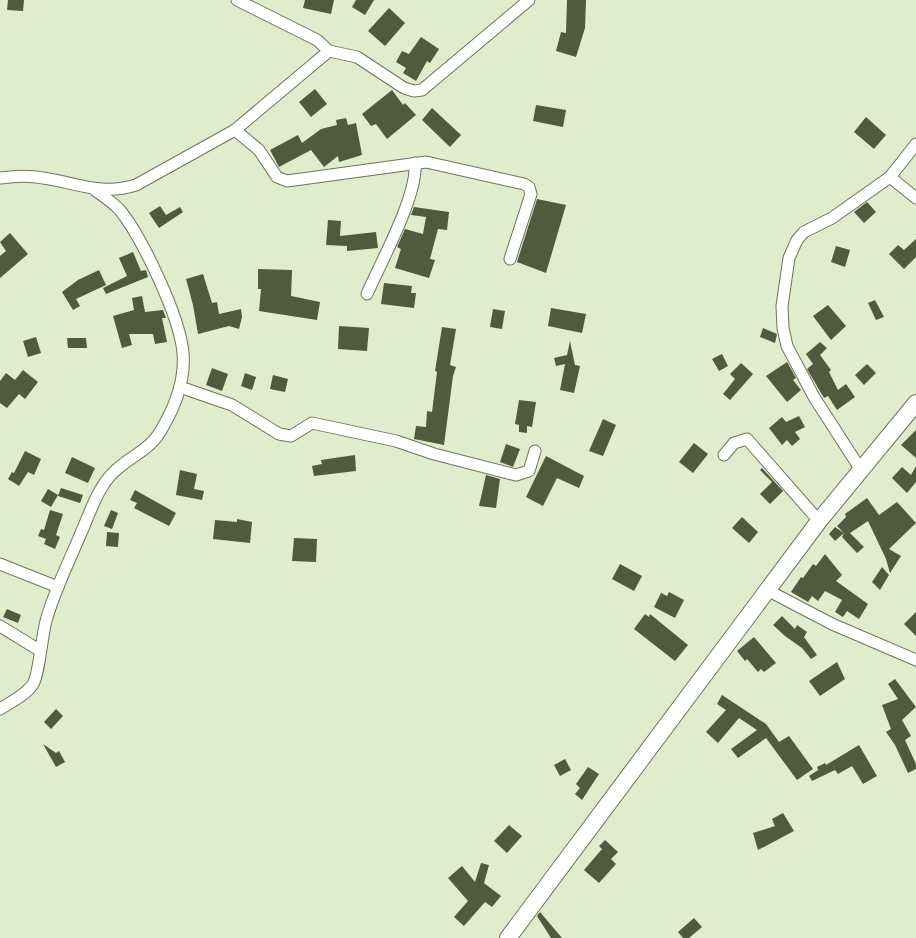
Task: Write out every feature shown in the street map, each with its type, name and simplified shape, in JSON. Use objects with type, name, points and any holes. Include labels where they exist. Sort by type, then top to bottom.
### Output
[{"type":"street","points":[[237,0],[317,40],[329,51],[357,57],[404,88],[418,91],[529,0]]},
{"type":"street","points":[[0,178],[17,176],[43,177],[95,190],[120,190],[136,185],[234,130],[329,51]]},
{"type":"street","points":[[234,130],[254,144],[265,156],[273,173],[281,180],[292,181],[415,162],[438,164],[529,187],[530,194],[510,259]]},
{"type":"street","points":[[861,470],[796,367],[787,346],[782,328],[782,306],[789,258],[797,240],[810,228],[832,218],[852,202],[890,177],[916,144]]},
{"type":"street","points":[[367,294],[410,199],[415,181],[415,162]]},
{"type":"street","points":[[890,177],[916,198]]},
{"type":"street","points":[[0,709],[33,684],[38,673],[39,650],[46,620],[94,502],[108,478],[125,463],[149,448],[164,426],[180,387],[183,353],[178,329],[166,299],[130,224],[117,208],[95,190]]},
{"type":"street","points":[[180,387],[232,405],[279,434],[291,436],[312,423],[396,441],[434,454],[516,475],[529,471],[535,451]]},
{"type":"street","points":[[508,938],[769,591],[819,521],[916,403]]},
{"type":"street","points":[[724,454],[734,442],[746,439],[819,521]]},
{"type":"street","points":[[0,564],[58,587]]},
{"type":"street","points":[[769,591],[832,624],[916,660]]},
{"type":"street","points":[[0,626],[39,650]]},
{"type":"building","points":[[8,0],[24,0],[23,11],[7,10]]},
{"type":"building","points":[[305,0],[334,0],[331,14],[303,8]]},
{"type":"building","points":[[356,0],[374,0],[365,15],[352,7]]},
{"type":"building","points":[[567,0],[586,0],[585,28],[576,57],[556,51],[561,32],[566,33]]},
{"type":"building","points":[[389,8],[405,23],[385,46],[368,31]]},
{"type":"building","points":[[421,37],[439,49],[430,63],[427,61],[416,81],[403,73],[406,68],[396,62],[402,51],[409,54]]},
{"type":"building","points":[[315,89],[327,104],[311,117],[299,102]]},
{"type":"building","points":[[392,90],[403,105],[405,103],[416,115],[387,139],[376,124],[371,126],[362,114]]},
{"type":"building","points":[[536,105],[566,110],[563,127],[533,121]]},
{"type":"building","points":[[432,108],[461,135],[450,147],[422,120]]},
{"type":"building","points":[[866,117],[886,135],[874,149],[854,132]]},
{"type":"building","points":[[346,118],[348,125],[356,123],[362,155],[339,162],[338,156],[324,167],[311,150],[279,167],[270,150],[298,135],[302,143],[321,129],[337,125],[336,120]]},
{"type":"building","points":[[537,199],[566,205],[546,273],[517,262]]},
{"type":"building","points":[[867,202],[876,212],[864,223],[854,212]]},
{"type":"building","points":[[160,206],[166,215],[180,207],[183,212],[159,228],[149,213]]},
{"type":"building","points":[[414,207],[449,212],[447,230],[438,229],[430,259],[435,260],[429,278],[395,268],[401,249],[397,247],[405,229],[423,234],[426,217],[411,215]]},
{"type":"building","points":[[328,220],[341,221],[340,236],[376,232],[378,248],[347,251],[347,246],[326,245]]},
{"type":"building","points":[[10,233],[28,254],[0,278],[0,256],[6,251],[0,242]]},
{"type":"building","points":[[916,239],[916,257],[904,269],[889,254],[898,245],[904,250]]},
{"type":"building","points":[[836,246],[850,250],[845,267],[831,262]]},
{"type":"building","points":[[133,252],[141,271],[146,270],[148,277],[106,294],[103,288],[127,276],[119,258]]},
{"type":"building","points":[[258,269],[292,270],[291,296],[320,302],[317,320],[259,311],[261,289],[258,289]]},
{"type":"building","points":[[99,270],[106,285],[76,299],[80,306],[73,310],[62,292],[78,280]]},
{"type":"building","points":[[203,274],[212,303],[217,302],[219,314],[241,309],[242,317],[239,329],[229,326],[198,334],[186,279]]},
{"type":"building","points":[[384,283],[412,286],[411,293],[416,293],[414,308],[381,304]]},
{"type":"building","points":[[142,296],[145,312],[163,310],[166,318],[162,318],[167,342],[155,344],[153,334],[129,334],[132,345],[122,348],[113,316],[134,310],[132,298]]},
{"type":"building","points":[[875,300],[884,317],[876,320],[868,303]]},
{"type":"building","points":[[828,305],[846,326],[831,340],[813,316]]},
{"type":"building","points":[[551,308],[586,314],[582,333],[548,326]]},
{"type":"building","points":[[493,309],[505,311],[502,329],[490,327]]},
{"type":"building","points":[[339,326],[369,328],[367,351],[338,349]]},
{"type":"building","points":[[442,327],[456,329],[450,365],[456,367],[453,376],[444,445],[414,439],[416,426],[426,427],[427,411],[432,412],[437,372],[435,371]]},
{"type":"building","points":[[763,328],[777,334],[775,343],[760,337]]},
{"type":"building","points":[[36,337],[41,353],[28,357],[23,341]]},
{"type":"building","points":[[67,338],[86,338],[87,348],[68,348]]},
{"type":"building","points":[[570,341],[575,365],[580,366],[574,393],[560,390],[565,364],[556,366],[554,358],[567,355]]},
{"type":"building","points":[[820,342],[827,348],[820,355],[831,370],[829,372],[838,390],[846,384],[855,397],[837,410],[828,396],[824,398],[807,369],[813,364],[806,354]]},
{"type":"building","points":[[722,354],[728,366],[719,371],[712,359]]},
{"type":"building","points":[[787,362],[796,378],[793,380],[801,390],[787,402],[766,376]]},
{"type":"building","points":[[741,363],[753,374],[730,400],[723,394],[735,379],[730,374]]},
{"type":"building","points":[[867,364],[876,373],[864,385],[855,375]]},
{"type":"building","points":[[212,368],[228,374],[222,391],[206,385]]},
{"type":"building","points":[[23,370],[38,382],[25,399],[19,394],[7,408],[0,403],[0,381],[6,373],[15,380]]},
{"type":"building","points":[[245,373],[256,377],[252,390],[241,386]]},
{"type":"building","points":[[273,375],[288,379],[285,392],[270,389]]},
{"type":"building","points":[[519,400],[536,402],[532,427],[527,426],[527,433],[519,432],[519,425],[515,424]]},
{"type":"building","points":[[799,416],[805,427],[795,432],[800,439],[792,446],[787,440],[782,445],[769,428],[782,417],[786,422]]},
{"type":"building","points":[[603,419],[616,425],[603,456],[589,451]]},
{"type":"building","points":[[916,430],[916,458],[901,445]]},
{"type":"building","points":[[694,443],[708,454],[693,473],[679,462]]},
{"type":"building","points":[[506,444],[520,449],[513,467],[500,462]]},
{"type":"building","points":[[25,451],[41,459],[34,475],[28,472],[19,486],[8,479],[12,472],[14,473]]},
{"type":"building","points":[[355,455],[356,471],[314,476],[312,466],[322,464],[321,460]]},
{"type":"building","points":[[546,456],[584,476],[579,488],[557,478],[543,506],[526,497]]},
{"type":"building","points":[[72,457],[95,468],[88,483],[65,473]]},
{"type":"building","points":[[916,466],[916,482],[907,493],[892,478],[902,467],[911,475]]},
{"type":"building","points":[[762,468],[783,491],[770,504],[760,494],[772,482],[760,470]]},
{"type":"building","points":[[180,470],[197,474],[194,489],[204,491],[202,500],[176,495]]},
{"type":"building","points":[[486,475],[500,479],[496,508],[479,506]]},
{"type":"building","points":[[61,488],[83,495],[80,503],[58,496]]},
{"type":"building","points":[[48,489],[58,495],[51,507],[41,501]]},
{"type":"building","points":[[135,490],[176,513],[169,526],[134,508],[137,503],[130,500]]},
{"type":"building","points":[[867,498],[879,515],[897,502],[916,523],[889,549],[901,556],[890,573],[886,559],[868,521],[850,533],[864,547],[857,553],[842,537],[844,533],[837,526],[846,517],[845,514]]},
{"type":"building","points":[[50,510],[63,514],[56,535],[60,537],[55,549],[44,544],[46,539],[38,536],[41,529],[44,530]]},
{"type":"building","points":[[111,510],[118,513],[112,529],[104,526]]},
{"type":"building","points":[[742,517],[758,532],[749,543],[732,528]]},
{"type":"building","points":[[237,519],[252,522],[250,543],[213,539],[215,520],[237,522]]},
{"type":"building","points":[[835,527],[844,533],[835,541],[829,534]]},
{"type":"building","points":[[107,532],[119,533],[118,547],[106,546]]},
{"type":"building","points":[[294,538],[317,539],[316,562],[292,561]]},
{"type":"building","points":[[825,554],[842,575],[836,581],[868,604],[859,619],[847,611],[843,617],[835,612],[842,600],[825,591],[818,601],[812,596],[808,602],[791,592],[801,577],[803,578],[813,564],[816,566]]},
{"type":"building","points":[[620,564],[642,576],[634,591],[612,579]]},
{"type":"building","points":[[882,567],[889,575],[880,590],[872,582]]},
{"type":"building","points":[[669,592],[684,600],[675,618],[654,607],[661,593],[667,596]]},
{"type":"building","points":[[7,609],[21,615],[18,623],[3,617]]},
{"type":"building","points":[[916,612],[916,636],[904,624]]},
{"type":"building","points":[[645,614],[649,617],[650,614],[688,645],[675,661],[634,629]]},
{"type":"building","points":[[782,616],[795,629],[797,625],[807,632],[804,637],[817,655],[811,659],[802,648],[773,625]]},
{"type":"building","points":[[754,637],[776,663],[764,672],[761,669],[758,672],[737,651]]},
{"type":"building","points":[[837,662],[845,679],[820,696],[809,681]]},
{"type":"building","points":[[895,679],[916,707],[902,720],[911,736],[905,740],[916,764],[916,769],[908,773],[895,745],[886,732],[891,729],[882,705],[898,699],[888,684]]},
{"type":"building","points":[[722,695],[766,724],[779,742],[789,736],[813,769],[797,780],[766,738],[738,758],[731,749],[757,730],[739,718],[718,743],[706,732],[726,710],[717,704]]},
{"type":"building","points":[[56,709],[63,716],[51,729],[44,722]]},
{"type":"building","points":[[43,744],[56,753],[59,751],[65,762],[56,767]]},
{"type":"building","points":[[859,745],[877,776],[863,784],[852,766],[838,774],[835,770],[812,781],[809,776],[818,770],[817,767],[825,763],[826,765]]},
{"type":"building","points":[[565,759],[571,770],[560,776],[554,765]]},
{"type":"building","points":[[588,767],[599,774],[582,800],[575,794],[580,788],[576,784]]},
{"type":"building","points":[[783,813],[794,831],[758,850],[753,833],[775,826],[772,819]]},
{"type":"building","points":[[509,825],[522,836],[507,853],[494,841]]},
{"type":"building","points":[[605,840],[618,852],[611,859],[616,864],[599,883],[584,870],[602,849],[599,846]]},
{"type":"building","points":[[481,863],[489,865],[484,883],[501,896],[492,907],[485,902],[464,926],[454,917],[468,901],[448,878],[462,866],[475,882]]},
{"type":"building","points":[[540,912],[562,938],[551,938],[537,916]]},
{"type":"building","points":[[694,918],[702,927],[689,938],[683,938],[678,932]]}]
